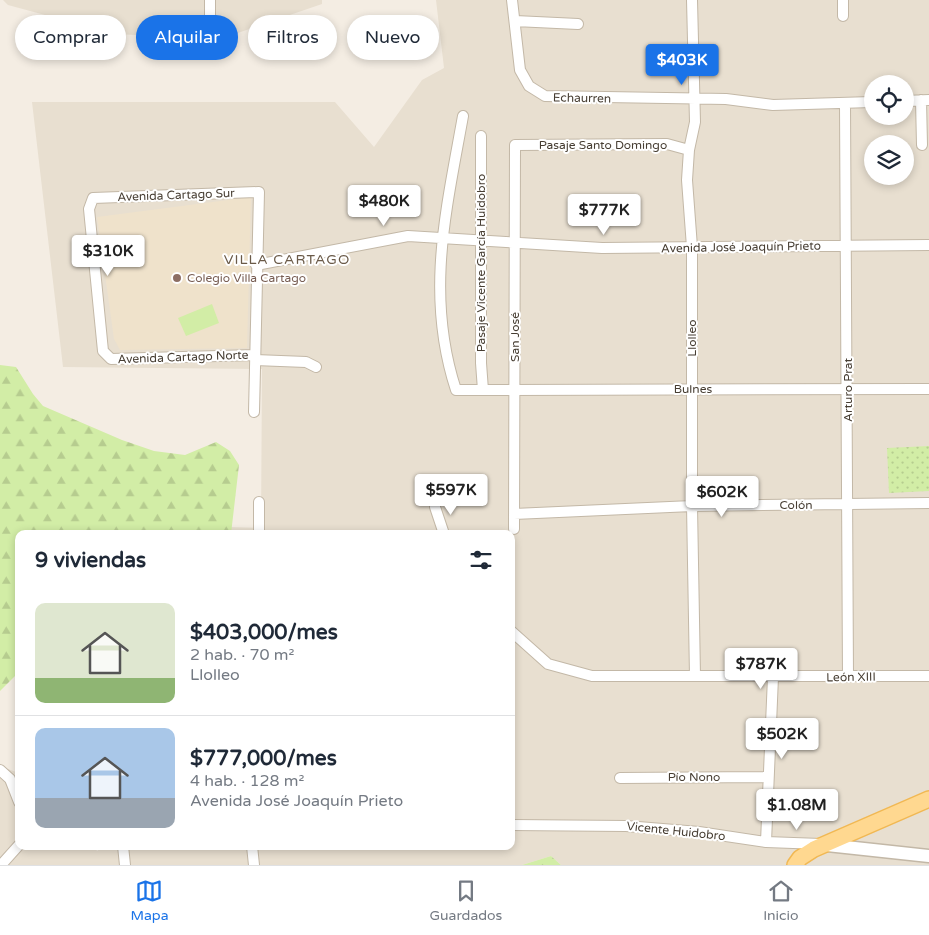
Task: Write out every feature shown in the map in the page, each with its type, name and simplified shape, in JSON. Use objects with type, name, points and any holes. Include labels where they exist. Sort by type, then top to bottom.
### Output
[{"type":"main road","points":[[795,865],[807,853],[929,799]]},
{"type":"street","points":[[210,0],[210,15]]},
{"type":"street","name":"Llolleo","points":[[692,0],[695,122],[689,150],[687,180],[692,247],[692,506],[695,676]]},
{"type":"street","points":[[843,0],[843,16]]},
{"type":"street","points":[[511,1],[515,20],[578,24]]},
{"type":"street","name":"Echaurren","points":[[515,20],[518,64],[522,76],[529,86],[539,94],[552,98],[733,99],[773,105],[864,103]]},
{"type":"street","points":[[922,145],[925,100]]},
{"type":"street","name":"Arturo Prat","points":[[845,104],[848,389],[848,677]]},
{"type":"street","points":[[441,237],[463,116]]},
{"type":"street","name":"Pasaje Vicente García Huidobro","points":[[480,136],[483,390]]},
{"type":"street","name":"Pasaje Santo Domingo","points":[[515,145],[667,144],[689,150]]},
{"type":"street","name":"San José","points":[[514,529],[515,145]]},
{"type":"street","name":"Avenida Cartago Sur","points":[[111,359],[103,351],[90,209],[93,198],[259,192],[256,264]]},
{"type":"street","name":"Avenida José Joaquín Prieto","points":[[256,264],[408,236],[602,248],[929,245]]},
{"type":"street","name":"Bulnes","points":[[441,237],[439,281],[447,361],[456,390],[929,389]]},
{"type":"street","points":[[254,412],[256,264]]},
{"type":"street","name":"Avenida Cartago Norte","points":[[111,359],[255,357],[306,362],[316,367]]},
{"type":"street","points":[[259,502],[259,530]]},
{"type":"street","name":"Colón","points":[[514,514],[692,506],[929,503]]},
{"type":"street","points":[[435,507],[443,530]]},
{"type":"street","name":"León XIII","points":[[515,634],[548,664],[592,676],[929,676]]},
{"type":"street","points":[[766,842],[773,677]]},
{"type":"street","points":[[0,770],[10,779],[15,792]]},
{"type":"street","name":"Pío Nono","points":[[620,778],[768,777]]},
{"type":"street","name":"Vicente Huidobro","points":[[515,825],[626,826],[699,832],[766,842],[827,845],[929,856]]},
{"type":"street","points":[[1,865],[15,849]]},
{"type":"street","points":[[123,850],[125,865]]},
{"type":"street","points":[[252,850],[254,865]]},
{"type":"shaded area","points":[[3,0],[322,0],[322,4],[290,15],[248,15],[248,29],[238,33],[238,15],[136,15],[136,35],[126,35],[126,15],[45,15],[8,5]]},
{"type":"shaded area","points":[[436,0],[929,0],[929,865],[561,865],[551,856],[522,865],[0,865],[0,766],[15,772],[15,850],[515,850],[515,530],[44,530],[43,522],[261,528],[262,369],[63,367],[32,102],[335,102],[374,147],[422,80],[444,68]]},
{"type":"shaded area","name":"Colegio Villa Cartago","points":[[251,197],[247,348],[120,350],[114,339],[97,217]]},
{"type":"green space","points":[[212,304],[219,323],[186,336],[178,318]]},
{"type":"green space","points":[[0,365],[16,367],[43,406],[122,440],[154,451],[185,455],[216,442],[230,451],[239,465],[231,530],[15,530],[15,676],[0,691]]},
{"type":"green space","points":[[929,446],[929,491],[889,493],[887,448]]},
{"type":"green space","points":[[551,856],[561,865],[522,865]]},
{"type":"place","name":"Colegio Villa Cartago","points":[[177,278]]},
{"type":"district","name":"VILLA CARTAGO","points":[[287,259]]}]
